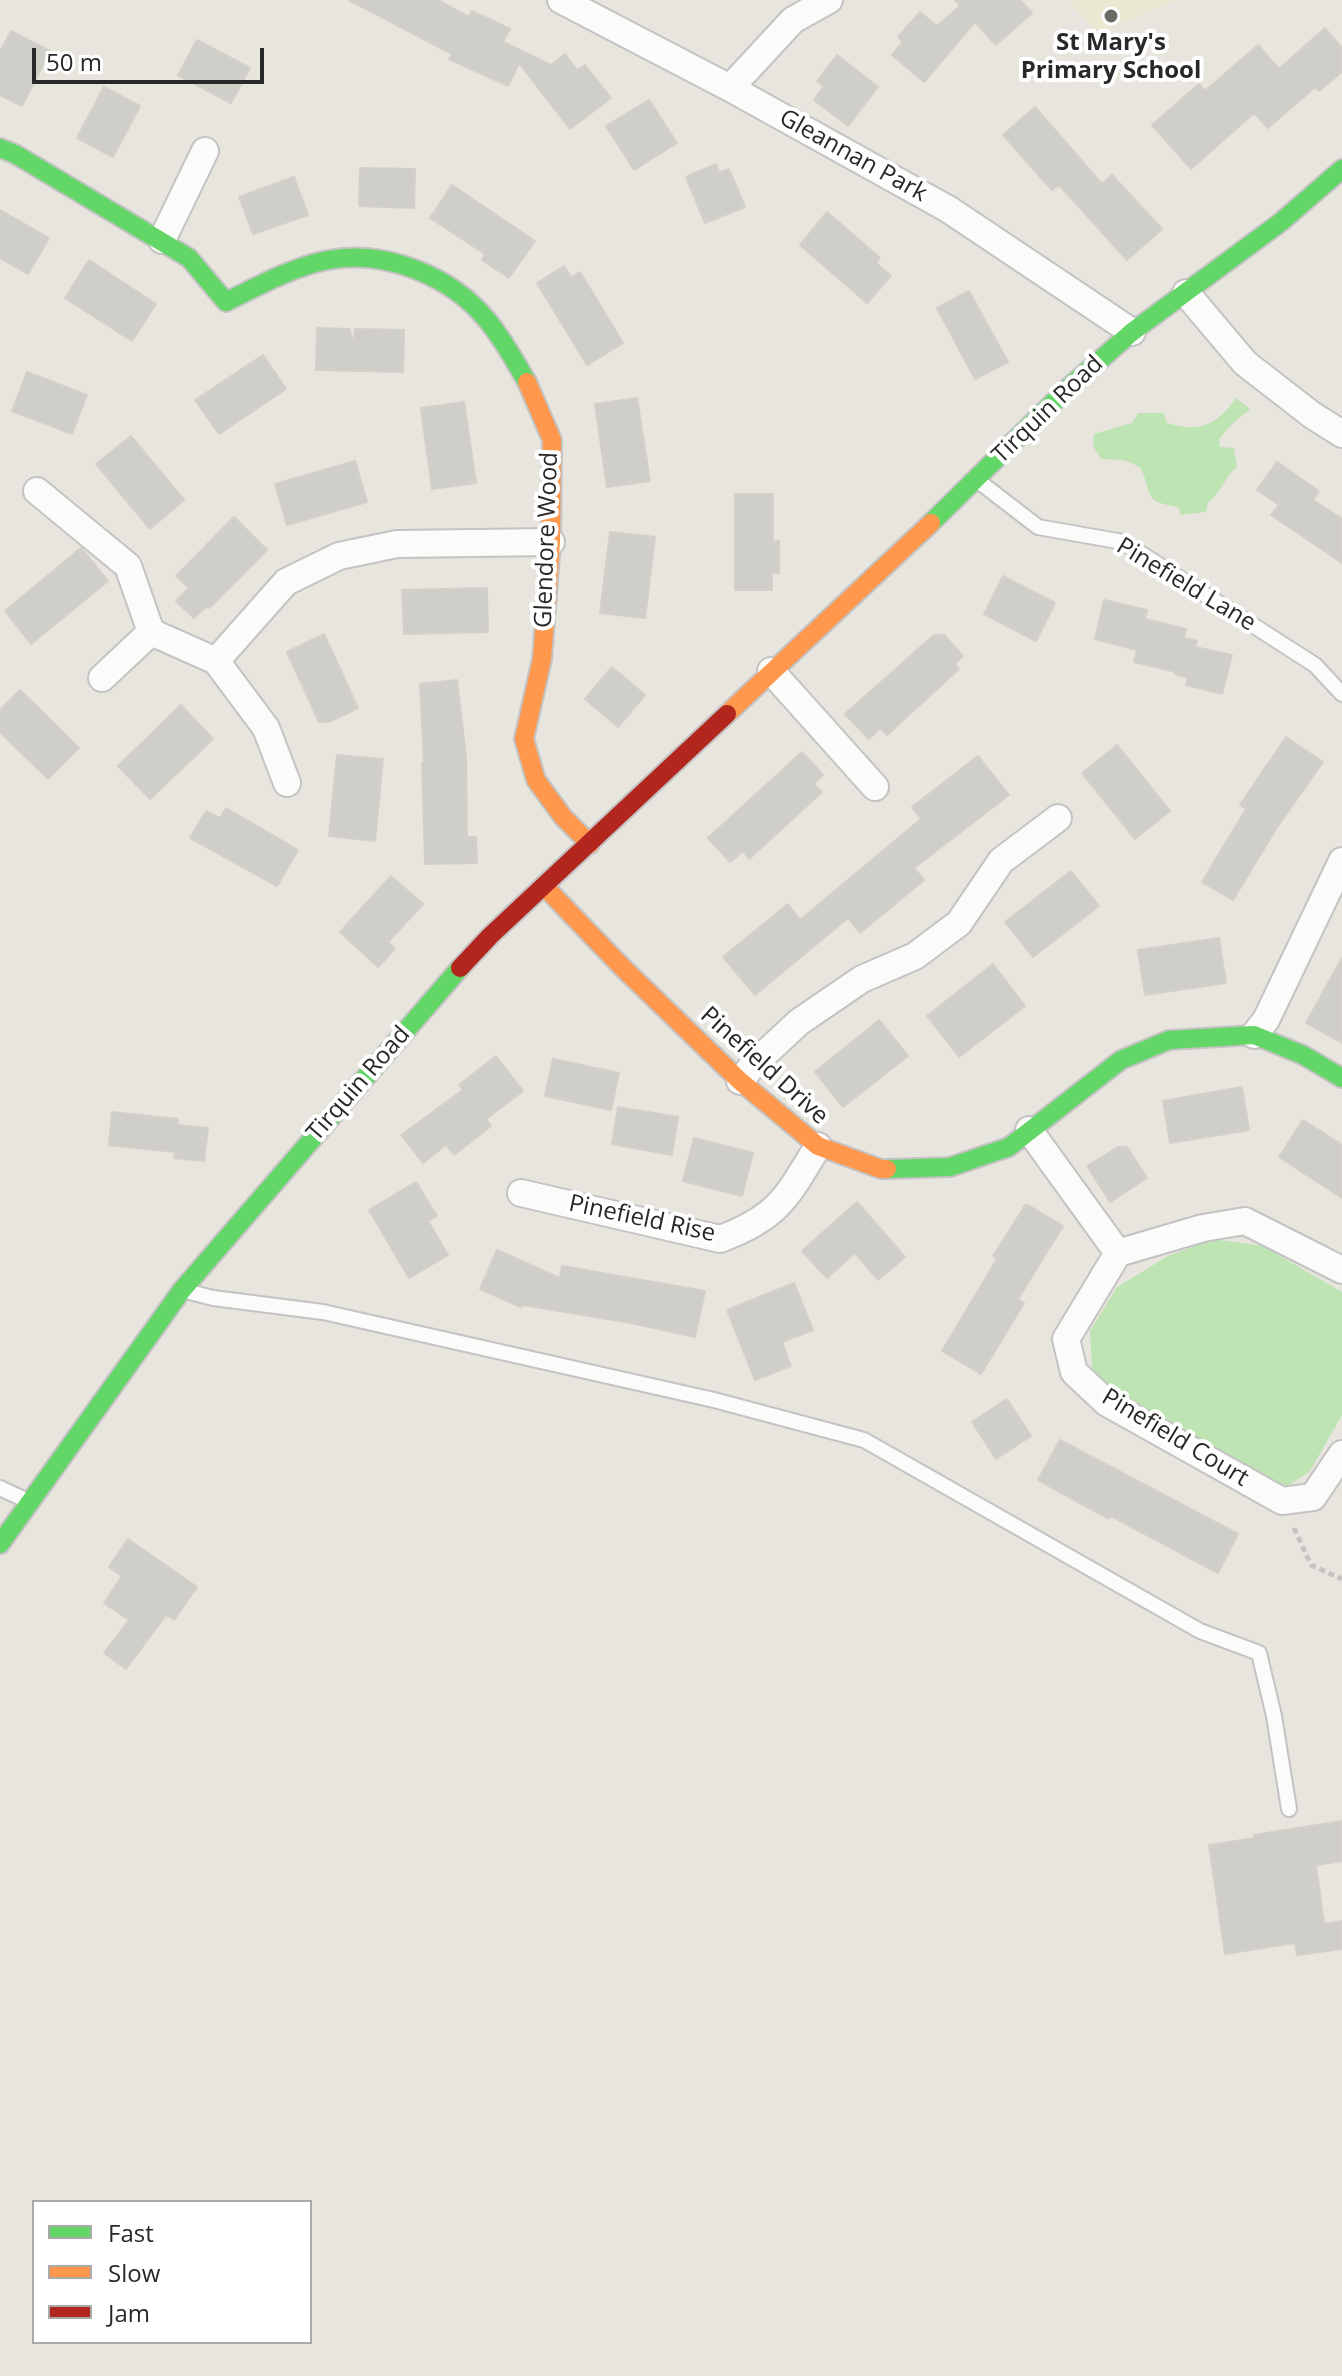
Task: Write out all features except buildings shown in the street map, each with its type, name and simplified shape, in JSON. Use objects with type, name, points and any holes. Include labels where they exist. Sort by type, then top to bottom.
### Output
[{"type":"street","name":"Gleannan Park","points":[[561,0],[730,88],[948,209],[1132,332]]},
{"type":"street","points":[[730,88],[793,20],[829,0]]},
{"type":"street","name":"Glendore Wood","points":[[0,148],[189,258],[226,302],[274,278],[328,260],[368,258],[407,266],[457,291],[487,320],[535,397],[552,440],[551,542],[542,659],[524,739],[536,780],[563,817],[590,844]]},
{"type":"street","points":[[162,240],[205,151]]},
{"type":"street","name":"Tirquin Road","points":[[0,1544],[182,1290],[490,936],[976,479],[1068,388],[1132,332],[1281,222],[1342,169]]},
{"type":"street","points":[[1186,293],[1245,363],[1342,434]]},
{"type":"street","points":[[37,491],[128,566],[151,632],[216,661],[266,728],[287,783]]},
{"type":"street","points":[[216,661],[286,582],[339,556],[397,544],[551,542]]},
{"type":"street","points":[[102,678],[151,632]]},
{"type":"street","points":[[771,671],[875,787]]},
{"type":"street","points":[[740,1081],[799,1022],[862,979],[915,956],[959,923],[1001,861],[1058,818]]},
{"type":"street","points":[[1254,1035],[1266,1020],[1342,861]]},
{"type":"street","name":"Pinefield Drive","points":[[544,886],[622,967],[740,1081],[818,1146],[881,1169],[950,1167],[1009,1147],[1121,1060],[1169,1040],[1254,1035],[1303,1055],[1342,1078]]},
{"type":"street","points":[[1029,1130],[1118,1253],[1203,1228],[1245,1221],[1342,1270]]},
{"type":"street","name":"Pinefield Rise","points":[[521,1193],[720,1239],[751,1227],[784,1201],[818,1146]]},
{"type":"street","name":"Pinefield Court","points":[[1118,1253],[1066,1339],[1074,1372],[1107,1403],[1282,1501]]},
{"type":"street","points":[[1282,1501],[1313,1497],[1342,1454]]},
{"type":"lane","name":"Pinefield Lane","points":[[976,479],[1038,527],[1123,542],[1315,665],[1342,694]]},
{"type":"lane","points":[[182,1290],[213,1298],[323,1312],[714,1400],[864,1440],[1200,1631],[1259,1653],[1274,1716],[1289,1809]]},
{"type":"lane","points":[[0,1488],[30,1502]]},
{"type":"path","points":[[1282,1501],[1311,1565],[1342,1579]]},
{"type":"shaded area","name":"St Mary's Primary School","points":[[1068,0],[1177,0],[1099,32]]},
{"type":"green space","points":[[1236,398],[1250,409],[1219,439],[1220,447],[1234,448],[1237,467],[1208,502],[1206,512],[1181,515],[1178,507],[1158,502],[1150,495],[1140,467],[1124,460],[1101,459],[1093,446],[1094,434],[1132,423],[1138,413],[1164,413],[1167,423],[1198,427],[1214,421]]},
{"type":"green space","points":[[1214,1239],[1263,1246],[1342,1292],[1342,1415],[1310,1471],[1286,1487],[1111,1390],[1092,1368],[1090,1331],[1117,1287],[1168,1256]]},
{"type":"traffic: fast","points":[[0,148],[189,258],[226,302],[288,272],[328,260],[372,259],[415,269],[436,279],[472,304],[498,335],[527,382]]},
{"type":"traffic: fast","points":[[931,523],[1068,388],[1132,332],[1281,222],[1342,169]]},
{"type":"traffic: fast","points":[[0,1544],[182,1290],[460,968]]},
{"type":"traffic: fast","points":[[887,1169],[950,1167],[1009,1147],[1121,1060],[1169,1040],[1254,1035],[1303,1055],[1342,1078]]},
{"type":"traffic: slow","points":[[527,382],[552,440],[551,542],[542,659],[524,739],[536,780],[563,817],[590,844]]},
{"type":"traffic: slow","points":[[727,714],[931,523]]},
{"type":"traffic: slow","points":[[544,886],[622,967],[740,1081],[818,1146],[887,1169]]},
{"type":"traffic: jam","points":[[460,968],[490,936],[727,714]]},
{"type":"place","name":"St Mary's Primary School","points":[[1111,16]]}]
